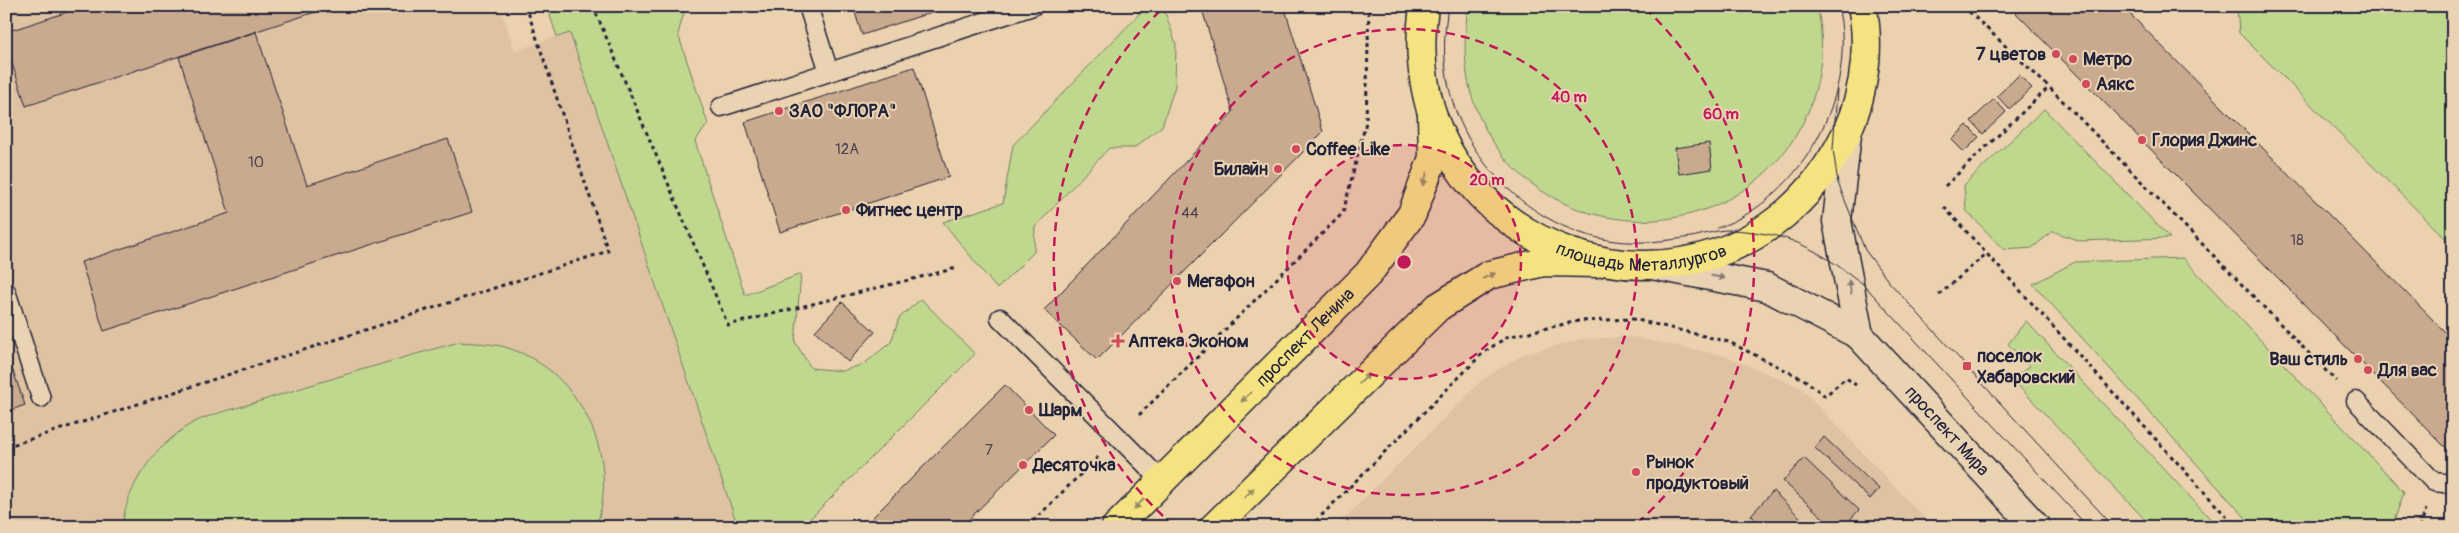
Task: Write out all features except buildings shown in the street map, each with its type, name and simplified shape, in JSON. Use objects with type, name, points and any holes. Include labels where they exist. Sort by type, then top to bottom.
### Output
[{"type":"main road","name":"площадь Металлургов","points":[[1424,6],[1420,32],[1422,73],[1432,114],[1448,151],[1471,185],[1500,214],[1534,238],[1572,254],[1611,264],[1652,265],[1693,260],[1732,247],[1768,227],[1800,201],[1826,170],[1847,134],[1860,95],[1866,55],[1863,9]]},
{"type":"main road","name":"проспект Ленина","points":[[1116,527],[1368,274],[1385,254],[1412,214],[1433,158],[1432,114]]},
{"type":"main road","points":[[1214,527],[1438,307],[1489,274],[1544,262],[1611,264]]},
{"type":"street","points":[[1847,134],[1837,221],[1859,335]]},
{"type":"street","name":"проспект Мира","points":[[1652,265],[1767,287],[1859,335],[2036,527]]},
{"type":"lane","points":[[808,6],[829,72]]},
{"type":"lane","points":[[721,107],[1033,6]]},
{"type":"lane","points":[[6,291],[41,398]]},
{"type":"lane","points":[[1000,318],[1162,481]]},
{"type":"lane","points":[[2356,401],[2434,482],[2453,484]]},
{"type":"path","points":[[6,447],[608,251],[526,6]]},
{"type":"path","points":[[593,6],[728,326],[957,268]]},
{"type":"path","points":[[1027,527],[1343,213],[1366,122],[1369,6]]},
{"type":"path","points":[[1963,6],[2049,87],[2356,401]]},
{"type":"path","points":[[1945,186],[2049,87]]},
{"type":"path","points":[[1944,207],[2236,527]]},
{"type":"path","points":[[1939,295],[1986,254]]},
{"type":"path","points":[[1310,527],[1484,352],[1507,337],[1578,321],[1633,319],[1729,342],[1805,380],[1825,396]]},
{"type":"shaded area","points":[[6,6],[500,6],[515,51],[570,32],[738,527],[6,527]]},
{"type":"shaded area","name":"Рынок продуктовый","points":[[1632,337],[1726,356],[1801,388],[1933,527],[1336,527],[1482,380],[1522,355],[1581,339]]},
{"type":"green space","points":[[547,6],[698,6],[685,9],[678,34],[708,124],[695,141],[745,295],[801,274],[795,342],[811,368],[842,371],[864,364],[891,342],[899,318],[921,299],[975,354],[802,527],[738,527],[570,33],[557,37]]},
{"type":"green space","points":[[1137,6],[1163,6],[1176,44],[1175,86],[1162,126],[1134,148],[1109,148],[1035,227],[1034,252],[997,289],[943,222],[1003,203],[1013,145],[1139,14]]},
{"type":"green space","points":[[1468,6],[1817,6],[1820,22],[1821,54],[1817,86],[1799,130],[1765,173],[1723,202],[1675,217],[1625,220],[1577,209],[1534,185],[1498,149],[1473,100],[1467,77],[1465,53]]},
{"type":"green space","points":[[2237,6],[2453,6],[2453,246],[2239,33]]},
{"type":"green space","points":[[2044,109],[2170,238],[2079,241],[2053,231],[2032,248],[2004,250],[1966,210],[1964,185]]},
{"type":"green space","points":[[2183,258],[2404,492],[2392,527],[2254,527],[2033,284],[2075,262]]},
{"type":"green space","points":[[2026,321],[2218,527],[2152,527],[2012,379],[2030,366],[2008,344]]},
{"type":"green space","points":[[459,342],[501,346],[528,356],[552,372],[571,392],[587,416],[597,443],[603,471],[602,499],[596,527],[122,527],[130,496],[144,468],[164,445],[189,425],[220,412]]},
{"type":"tram line","points":[[1448,6],[1445,54],[1446,70],[1453,101],[1465,131],[1481,159],[1502,183],[1527,204],[1554,222],[1584,234],[1615,241],[1663,241],[1719,231],[1737,230],[1779,237],[1805,246],[1863,284],[2088,527]]},
{"type":"tram line","points":[[1717,228],[1747,214],[1775,193],[1798,168],[1817,139],[1831,107],[1840,73],[1842,39],[1838,6]]},
{"type":"tram line","points":[[1837,90],[1833,149],[1838,183],[1865,250],[1889,282],[2114,527]]},
{"type":"place","name":"7 цветов","points":[[2056,54]]},
{"type":"place","name":"Метро","points":[[2073,59]]},
{"type":"place","name":"Аякс","points":[[2086,84]]},
{"type":"place","name":"ЗАО \"ФЛОРА\"","points":[[779,111]]},
{"type":"place","name":"Глория Джинс","points":[[2142,140]]},
{"type":"place","name":"Coffee Like","points":[[1296,149]]},
{"type":"place","name":"Билайн","points":[[1278,169]]},
{"type":"place","name":"Фитнес центр","points":[[846,210]]},
{"type":"place","name":"Мегафон","points":[[1177,281]]},
{"type":"place","name":"Аптека Эконом","points":[[1118,341]]},
{"type":"place","name":"Ваш стиль","points":[[2358,359]]},
{"type":"place","name":"поселок Хабаровский","points":[[1967,366]]},
{"type":"place","name":"Для вас","points":[[2368,370]]},
{"type":"place","name":"Шарм","points":[[1029,410]]},
{"type":"place","name":"Десяточка","points":[[1023,465]]},
{"type":"place","name":"Рынок продуктовый","points":[[1636,472]]}]
